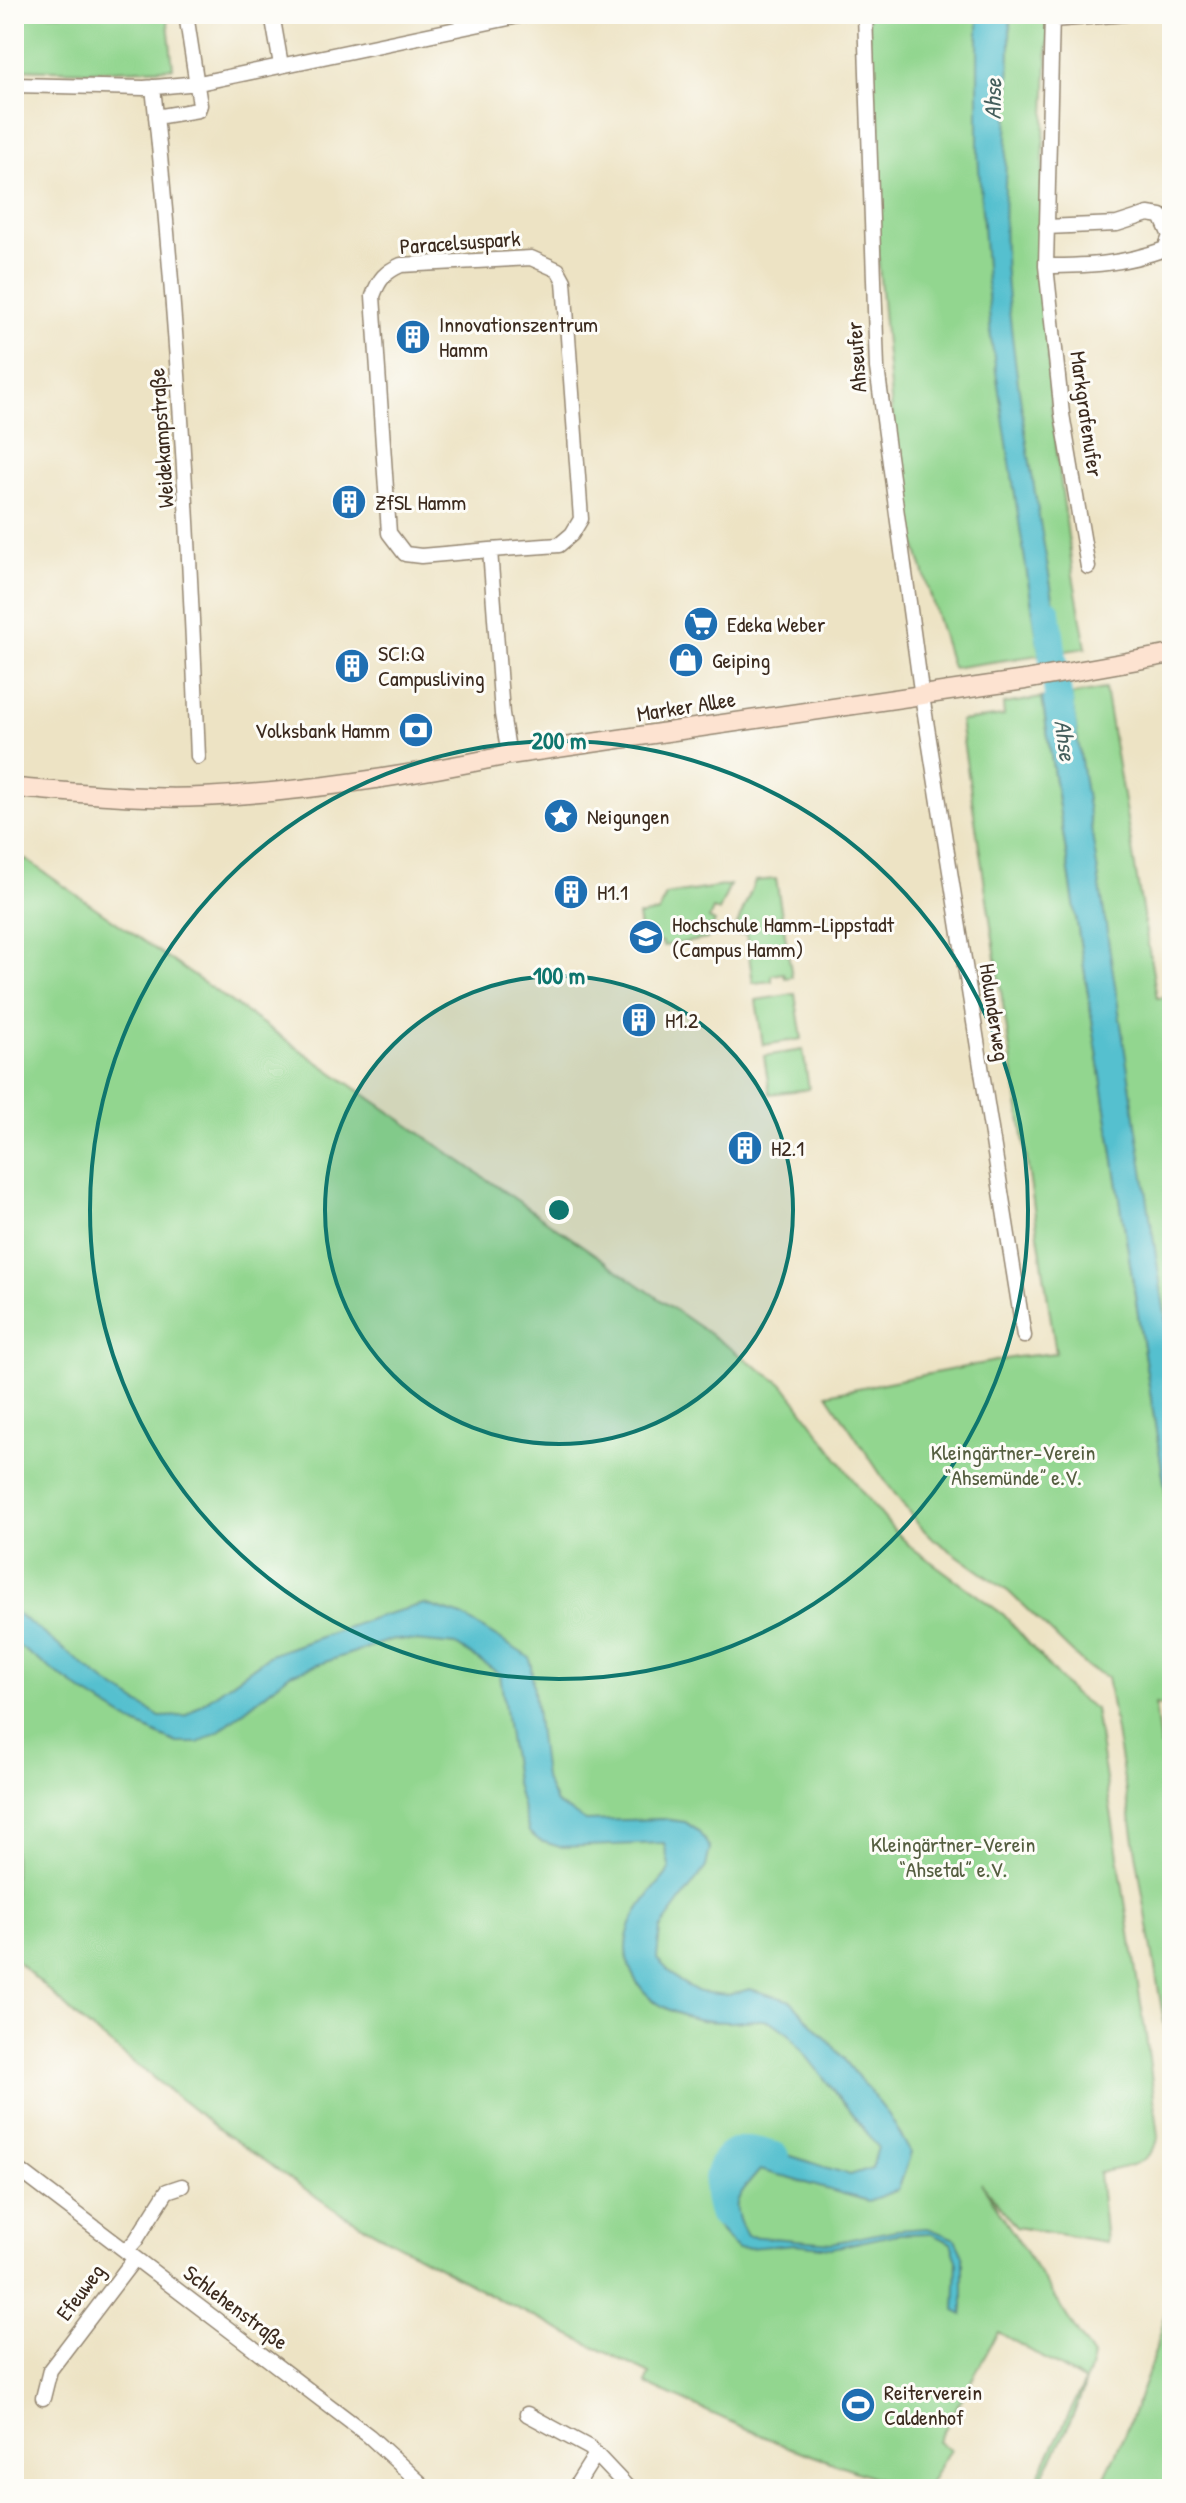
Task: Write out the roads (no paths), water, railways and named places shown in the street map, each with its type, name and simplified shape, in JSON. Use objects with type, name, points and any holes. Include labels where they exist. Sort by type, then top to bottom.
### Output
[{"type":"street","points":[[156,117],[198,110],[200,105],[204,82],[186,14]]},
{"type":"street","points":[[272,14],[281,65]]},
{"type":"street","points":[[14,85],[153,87],[204,82],[528,14]]},
{"type":"street","name":"Ahseufer","points":[[865,14],[877,368],[923,694]]},
{"type":"street","points":[[1052,17],[1126,14]]},
{"type":"street","name":"Markgrafenufer","points":[[1052,17],[1046,266],[1062,414],[1088,567]]},
{"type":"street","name":"Weidekampstraße","points":[[153,87],[175,312],[187,496],[198,757]]},
{"type":"street","points":[[1046,227],[1117,224],[1148,214],[1161,216],[1170,236],[1165,249],[1132,261],[1101,266],[1046,266]]},
{"type":"street","name":"Paracelsuspark","points":[[531,258],[558,270],[564,281],[581,519],[572,534],[559,545],[490,550],[421,556],[405,554],[389,533],[373,296],[386,271],[401,265],[531,258]]},
{"type":"street","points":[[490,550],[502,714],[509,755]]},
{"type":"street","name":"Marker Allee","points":[[14,788],[199,797],[343,785],[509,755],[1025,680],[1172,654]]},
{"type":"street","name":"Holunderweg","points":[[923,694],[1024,1336]]},
{"type":"street","name":"Schlehenstraße","points":[[14,2166],[369,2436],[427,2489]]},
{"type":"street","name":"Efeuweg","points":[[43,2398],[50,2370],[131,2254],[136,2240],[167,2191],[182,2186]]},
{"type":"street","points":[[527,2414],[596,2454],[629,2489]]},
{"type":"street","points":[[574,2489],[596,2454]]},
{"type":"water","points":[[978,14],[1010,14],[1005,264],[1025,431],[1062,649],[1039,652],[991,339],[978,154]]},
{"type":"water","points":[[1071,695],[1172,1361],[1172,1533],[1042,698]]},
{"type":"water","points":[[424,1604],[462,1616],[530,1658],[544,1777],[556,1803],[586,1821],[663,1819],[685,1822],[698,1831],[710,1848],[706,1867],[660,1929],[657,1959],[679,1981],[699,1992],[728,1995],[750,1989],[791,2001],[835,2048],[889,2115],[911,2153],[898,2190],[868,2201],[760,2170],[738,2200],[738,2215],[747,2236],[832,2243],[896,2230],[928,2228],[955,2239],[963,2255],[963,2315],[955,2311],[957,2260],[951,2243],[930,2233],[897,2234],[832,2248],[795,2244],[737,2249],[716,2226],[714,2185],[741,2149],[772,2150],[850,2175],[872,2168],[878,2147],[789,2034],[776,2024],[764,2020],[716,2022],[687,2017],[661,2005],[640,1986],[627,1958],[626,1944],[634,1917],[670,1870],[664,1843],[560,1847],[540,1841],[529,1832],[515,1780],[500,1674],[456,1645],[393,1639],[290,1674],[219,1731],[198,1743],[177,1743],[133,1723],[14,1643],[14,1611],[107,1683],[160,1717],[185,1716],[270,1655],[376,1617]]},
{"type":"waterway","name":"Ahse","points":[[1047,612],[1063,733]]},
{"type":"waterway","points":[[723,2215],[718,2197],[718,2176],[726,2159],[744,2150],[775,2156]]},
{"type":"place","name":"Innovationszentrum Hamm","points":[[413,337]]},
{"type":"place","name":"ZfSL Hamm","points":[[349,502]]},
{"type":"place","name":"Edeka Weber","points":[[701,624]]},
{"type":"place","name":"Geiping","points":[[686,660]]},
{"type":"place","name":"SCI:Q Campusliving","points":[[352,666]]},
{"type":"place","name":"Volksbank Hamm","points":[[416,730]]},
{"type":"place","name":"Neigungen","points":[[561,816]]},
{"type":"place","name":"H1.1","points":[[571,892]]},
{"type":"place","name":"Hochschule Hamm-Lippstadt (Campus Hamm)","points":[[646,937]]},
{"type":"place","name":"H1.2","points":[[639,1020]]},
{"type":"place","name":"H2.1","points":[[745,1148]]},
{"type":"place","name":"Reiterverein Caldenhof","points":[[858,2405]]},
{"type":"park label","name":"Kleingärtner-Verein “Ahsemünde” e.V.","points":[[1013,1464]]},
{"type":"park label","name":"Kleingärtner-Verein “Ahsetal” e.V.","points":[[953,1856]]}]
